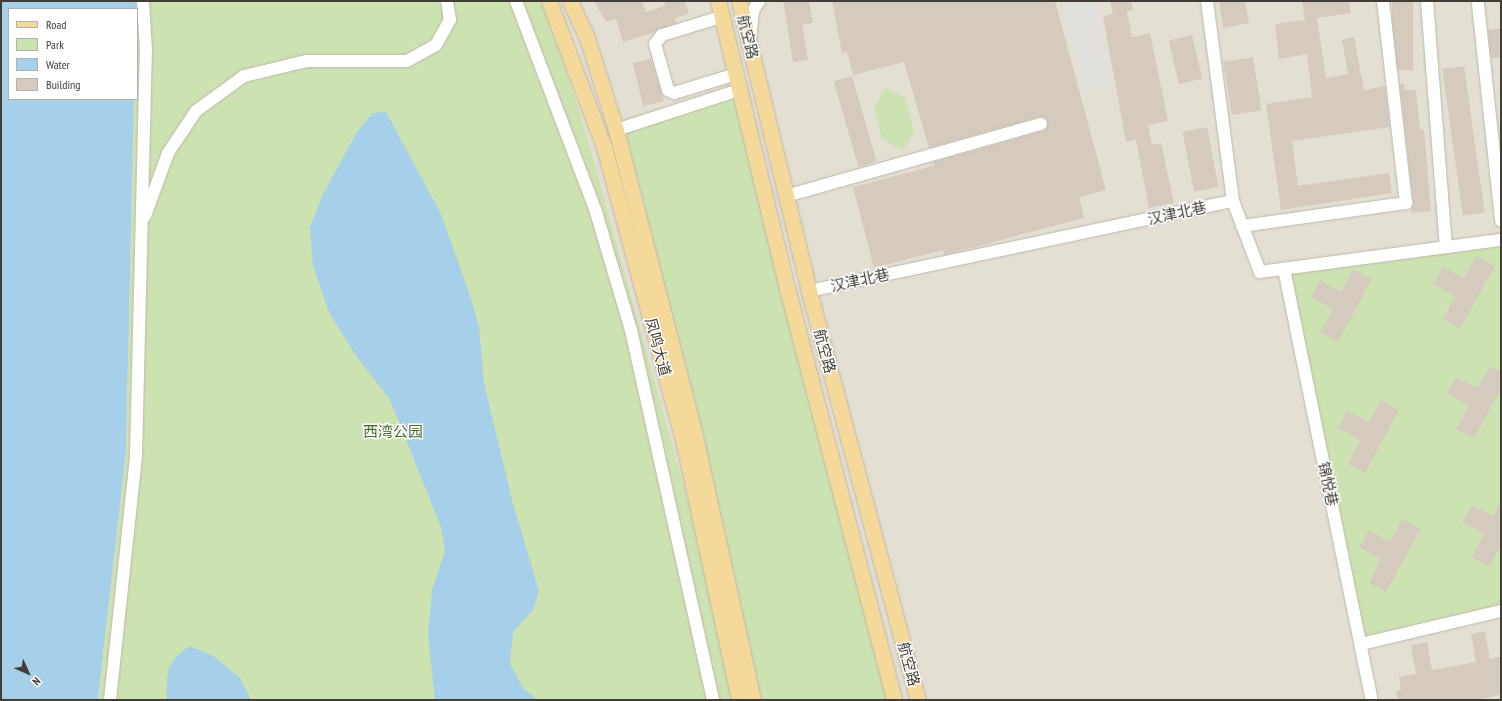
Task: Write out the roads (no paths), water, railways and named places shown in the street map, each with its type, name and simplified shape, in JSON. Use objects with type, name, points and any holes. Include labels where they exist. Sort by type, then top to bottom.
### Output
[{"type":"main road","name":"凤鸣大道","points":[[550,1],[569,48],[609,163],[683,440],[739,700]]},
{"type":"main road","name":"凤鸣大道","points":[[570,1],[587,38],[616,130],[695,436],[753,700]]},
{"type":"main road","name":"航空路","points":[[718,1],[789,296],[894,700]]},
{"type":"main road","name":"航空路","points":[[739,1],[809,291],[918,700]]},
{"type":"street","points":[[110,700],[136,455],[146,50],[143,1]]},
{"type":"street","points":[[141,226],[168,153],[196,111],[244,76],[307,61],[407,61],[436,45],[450,20],[447,1]]},
{"type":"street","points":[[516,1],[555,98],[596,212],[631,330],[713,700]]},
{"type":"street","points":[[749,44],[753,11],[759,1]]},
{"type":"street","points":[[1207,1],[1233,201],[1260,272],[1501,240]]},
{"type":"street","points":[[1242,226],[1406,202],[1383,1]]},
{"type":"street","points":[[1427,1],[1446,247]]},
{"type":"street","points":[[1478,4],[1501,221]]},
{"type":"street","points":[[721,17],[662,35],[656,44],[668,90],[674,93],[736,74]]},
{"type":"street","points":[[616,130],[740,90]]},
{"type":"street","points":[[786,196],[1041,124]]},
{"type":"street","name":"汉津北巷","points":[[809,291],[1233,201]]},
{"type":"street","name":"锦悦巷","points":[[1284,269],[1372,700]]},
{"type":"street","points":[[1361,644],[1501,611]]},
{"type":"water","points":[[1,1],[136,1],[136,8],[8,8],[8,100],[134,100],[126,452],[98,700],[1,700]]},
{"type":"water","points":[[386,112],[440,212],[469,292],[479,327],[484,383],[512,500],[539,591],[533,610],[513,632],[510,664],[524,689],[538,700],[435,700],[428,635],[432,590],[445,551],[441,527],[390,400],[355,354],[330,314],[313,266],[310,227],[323,194],[357,132],[373,113]]},
{"type":"water","points":[[189,646],[212,655],[240,678],[251,700],[166,700],[168,671],[174,659]]},
{"type":"park label","name":"西湾公园","points":[[393,432]]}]
